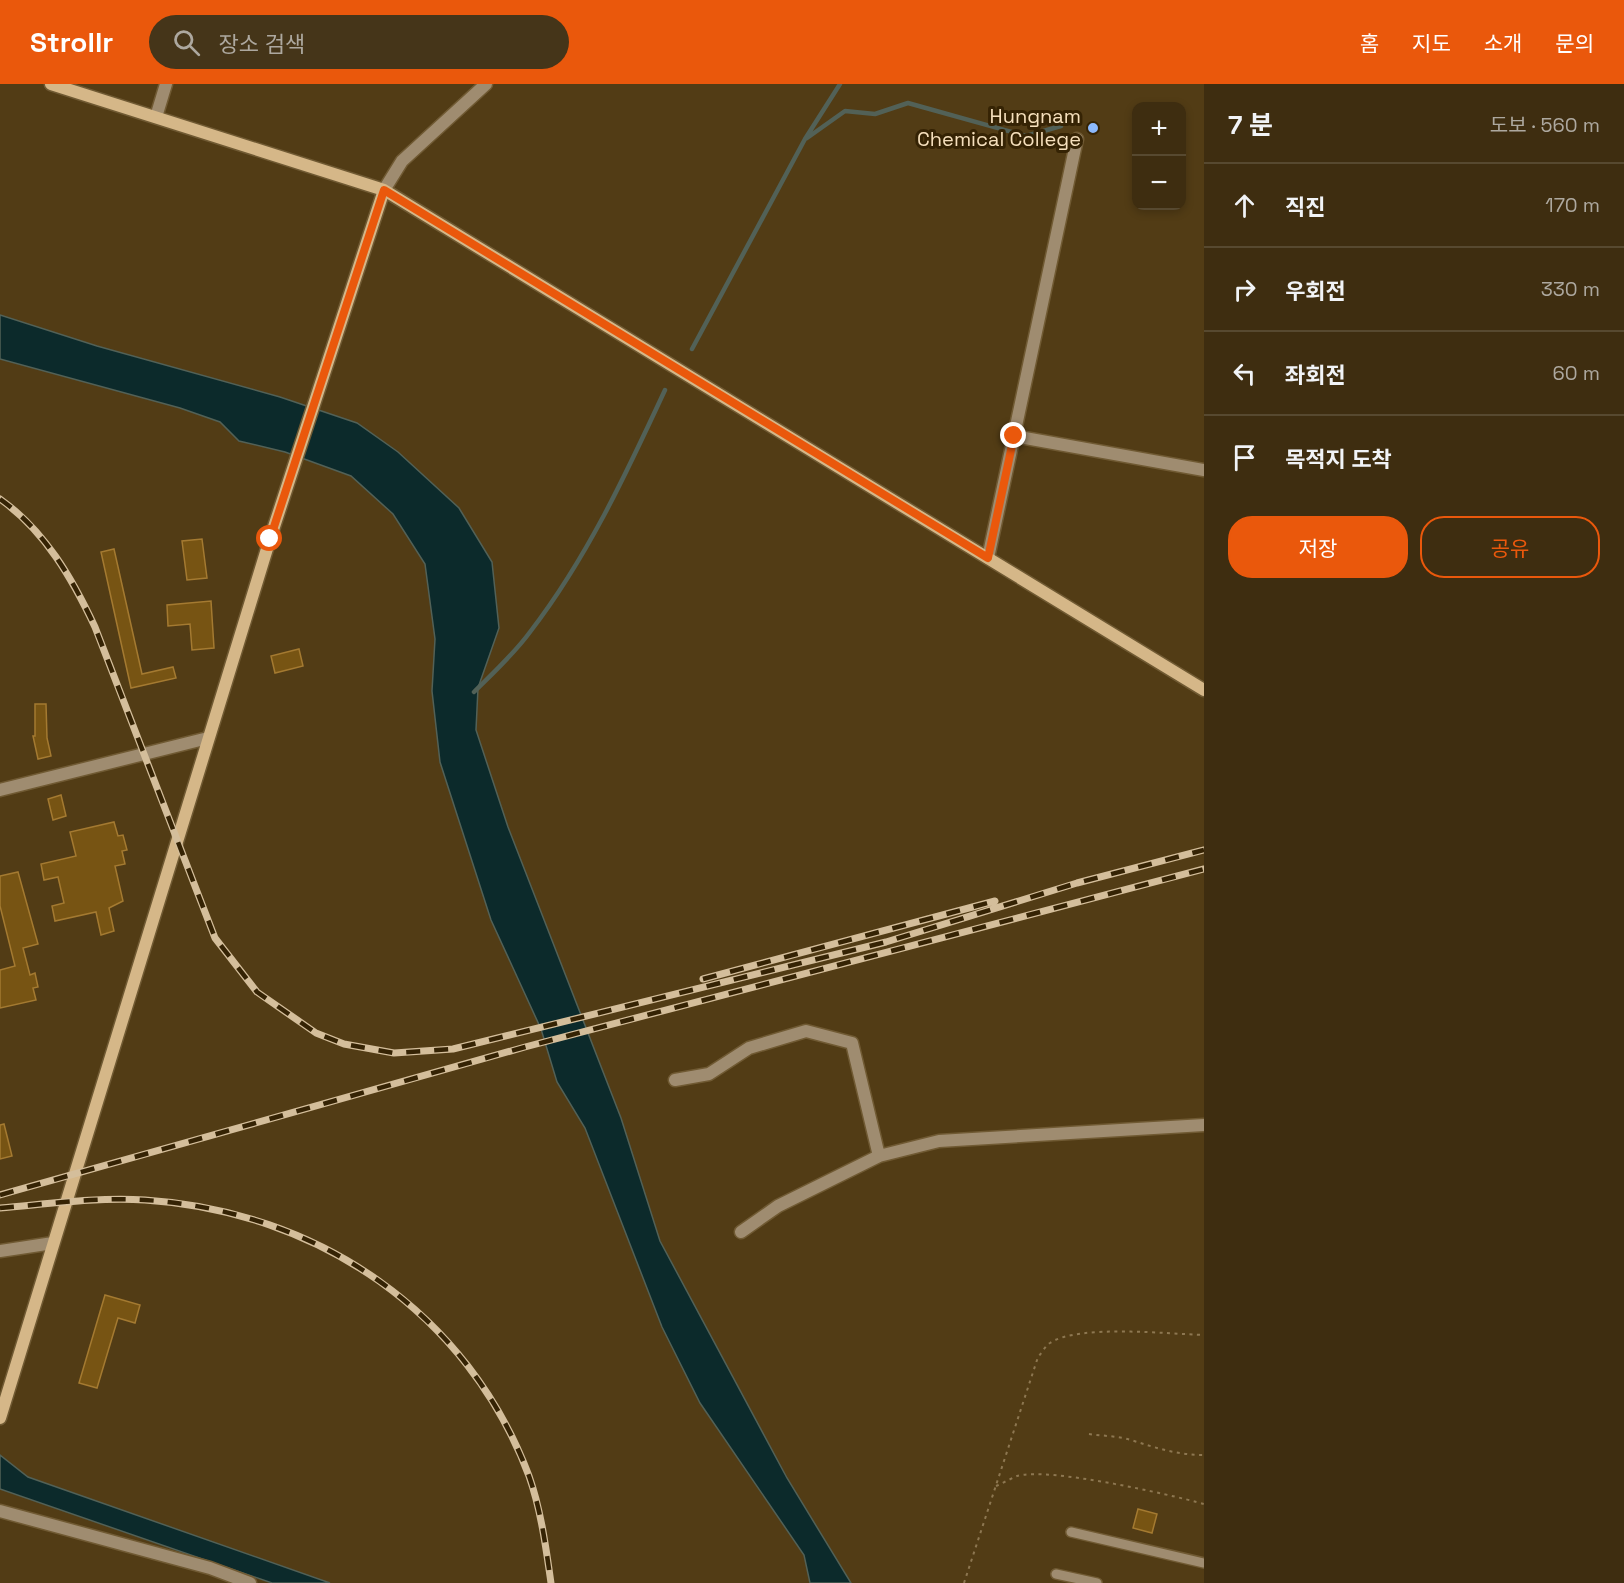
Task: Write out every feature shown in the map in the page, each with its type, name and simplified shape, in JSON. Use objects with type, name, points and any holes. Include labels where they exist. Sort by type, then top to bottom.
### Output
[{"type":"main road","points":[[51,84],[384,190],[1204,690]]},
{"type":"main road","points":[[0,1418],[270,539],[384,190]]},
{"type":"street","points":[[156,117],[166,84]]},
{"type":"street","points":[[384,190],[402,161],[486,84]]},
{"type":"street","points":[[988,558],[1077,139]]},
{"type":"street","points":[[1014,436],[1204,470]]},
{"type":"street","points":[[0,790],[208,738]]},
{"type":"street","points":[[675,1080],[709,1074],[749,1048],[806,1031],[852,1043],[879,1156]]},
{"type":"street","points":[[741,1232],[778,1206],[879,1156],[939,1141],[1204,1125]]},
{"type":"street","points":[[0,1251],[53,1243]]},
{"type":"street","points":[[0,1511],[210,1568],[250,1583]]},
{"type":"lane","points":[[1071,1532],[1204,1563]]},
{"type":"lane","points":[[1056,1574],[1097,1583]]},
{"type":"path","points":[[964,1583],[1038,1357],[1049,1343],[1070,1335],[1095,1332],[1204,1335]]},
{"type":"path","points":[[1089,1434],[1130,1440],[1150,1448],[1185,1455],[1204,1455]]},
{"type":"path","points":[[996,1486],[1018,1476],[1047,1476],[1136,1488],[1204,1504]]},
{"type":"water","points":[[0,315],[97,346],[280,397],[357,423],[398,452],[459,508],[492,562],[499,628],[478,688],[476,730],[508,827],[621,1118],[660,1241],[787,1478],[851,1583],[810,1583],[804,1555],[700,1403],[662,1327],[585,1128],[557,1082],[541,1029],[491,920],[440,762],[432,691],[435,639],[425,564],[393,514],[351,476],[285,452],[239,441],[220,422],[180,408],[0,359]]},
{"type":"water","points":[[0,1455],[28,1477],[330,1583],[272,1583],[0,1489]]},
{"type":"building","points":[[202,539],[207,578],[187,580],[182,541]]},
{"type":"building","points":[[114,549],[142,674],[173,667],[176,678],[131,688],[101,552]]},
{"type":"building","points":[[211,601],[214,648],[192,650],[190,624],[168,626],[167,605]]},
{"type":"building","points":[[299,649],[303,666],[275,673],[271,656]]},
{"type":"building","points":[[35,704],[46,704],[47,738],[51,756],[38,759],[33,736],[35,736]]},
{"type":"building","points":[[61,795],[66,816],[53,820],[48,799]]},
{"type":"building","points":[[114,822],[118,836],[123,835],[127,850],[122,851],[125,864],[115,866],[123,901],[109,908],[114,931],[101,935],[96,912],[55,921],[52,906],[64,903],[58,877],[44,880],[41,864],[76,856],[70,832]]},
{"type":"building","points":[[18,872],[38,944],[23,948],[30,975],[35,973],[38,987],[33,988],[36,1000],[0,1008],[0,970],[15,966],[0,906],[0,876]]},
{"type":"building","points":[[4,1124],[12,1156],[0,1159],[0,1125]]},
{"type":"building","points":[[105,1295],[140,1305],[135,1323],[118,1318],[97,1388],[79,1383]]},
{"type":"building","points":[[1138,1509],[1157,1514],[1152,1533],[1133,1528]]},
{"type":"waterway","points":[[692,349],[805,139],[840,84]]},
{"type":"waterway","points":[[807,138],[845,111],[875,114],[908,103],[1026,136],[1061,126]]},
{"type":"waterway","points":[[474,692],[524,640],[570,575],[620,484],[665,390]]},
{"type":"railway","points":[[0,499],[31,526],[56,557],[67,573],[95,627],[215,938],[257,992],[316,1033],[344,1044],[394,1053],[453,1049],[886,942],[1077,883],[1204,850]]},
{"type":"railway","points":[[0,1195],[525,1047],[1204,869]]},
{"type":"railway","points":[[703,979],[995,901]]},
{"type":"railway","points":[[0,1208],[109,1199],[145,1200],[209,1208],[269,1225],[326,1249],[379,1281],[426,1320],[468,1366],[502,1418],[529,1476],[537,1502],[551,1583]]},
{"type":"place","name":"Hungnam Chemical College","points":[[1093,128]]},
{"type":"route","points":[[270,539],[384,190],[988,558],[1014,436]]}]
